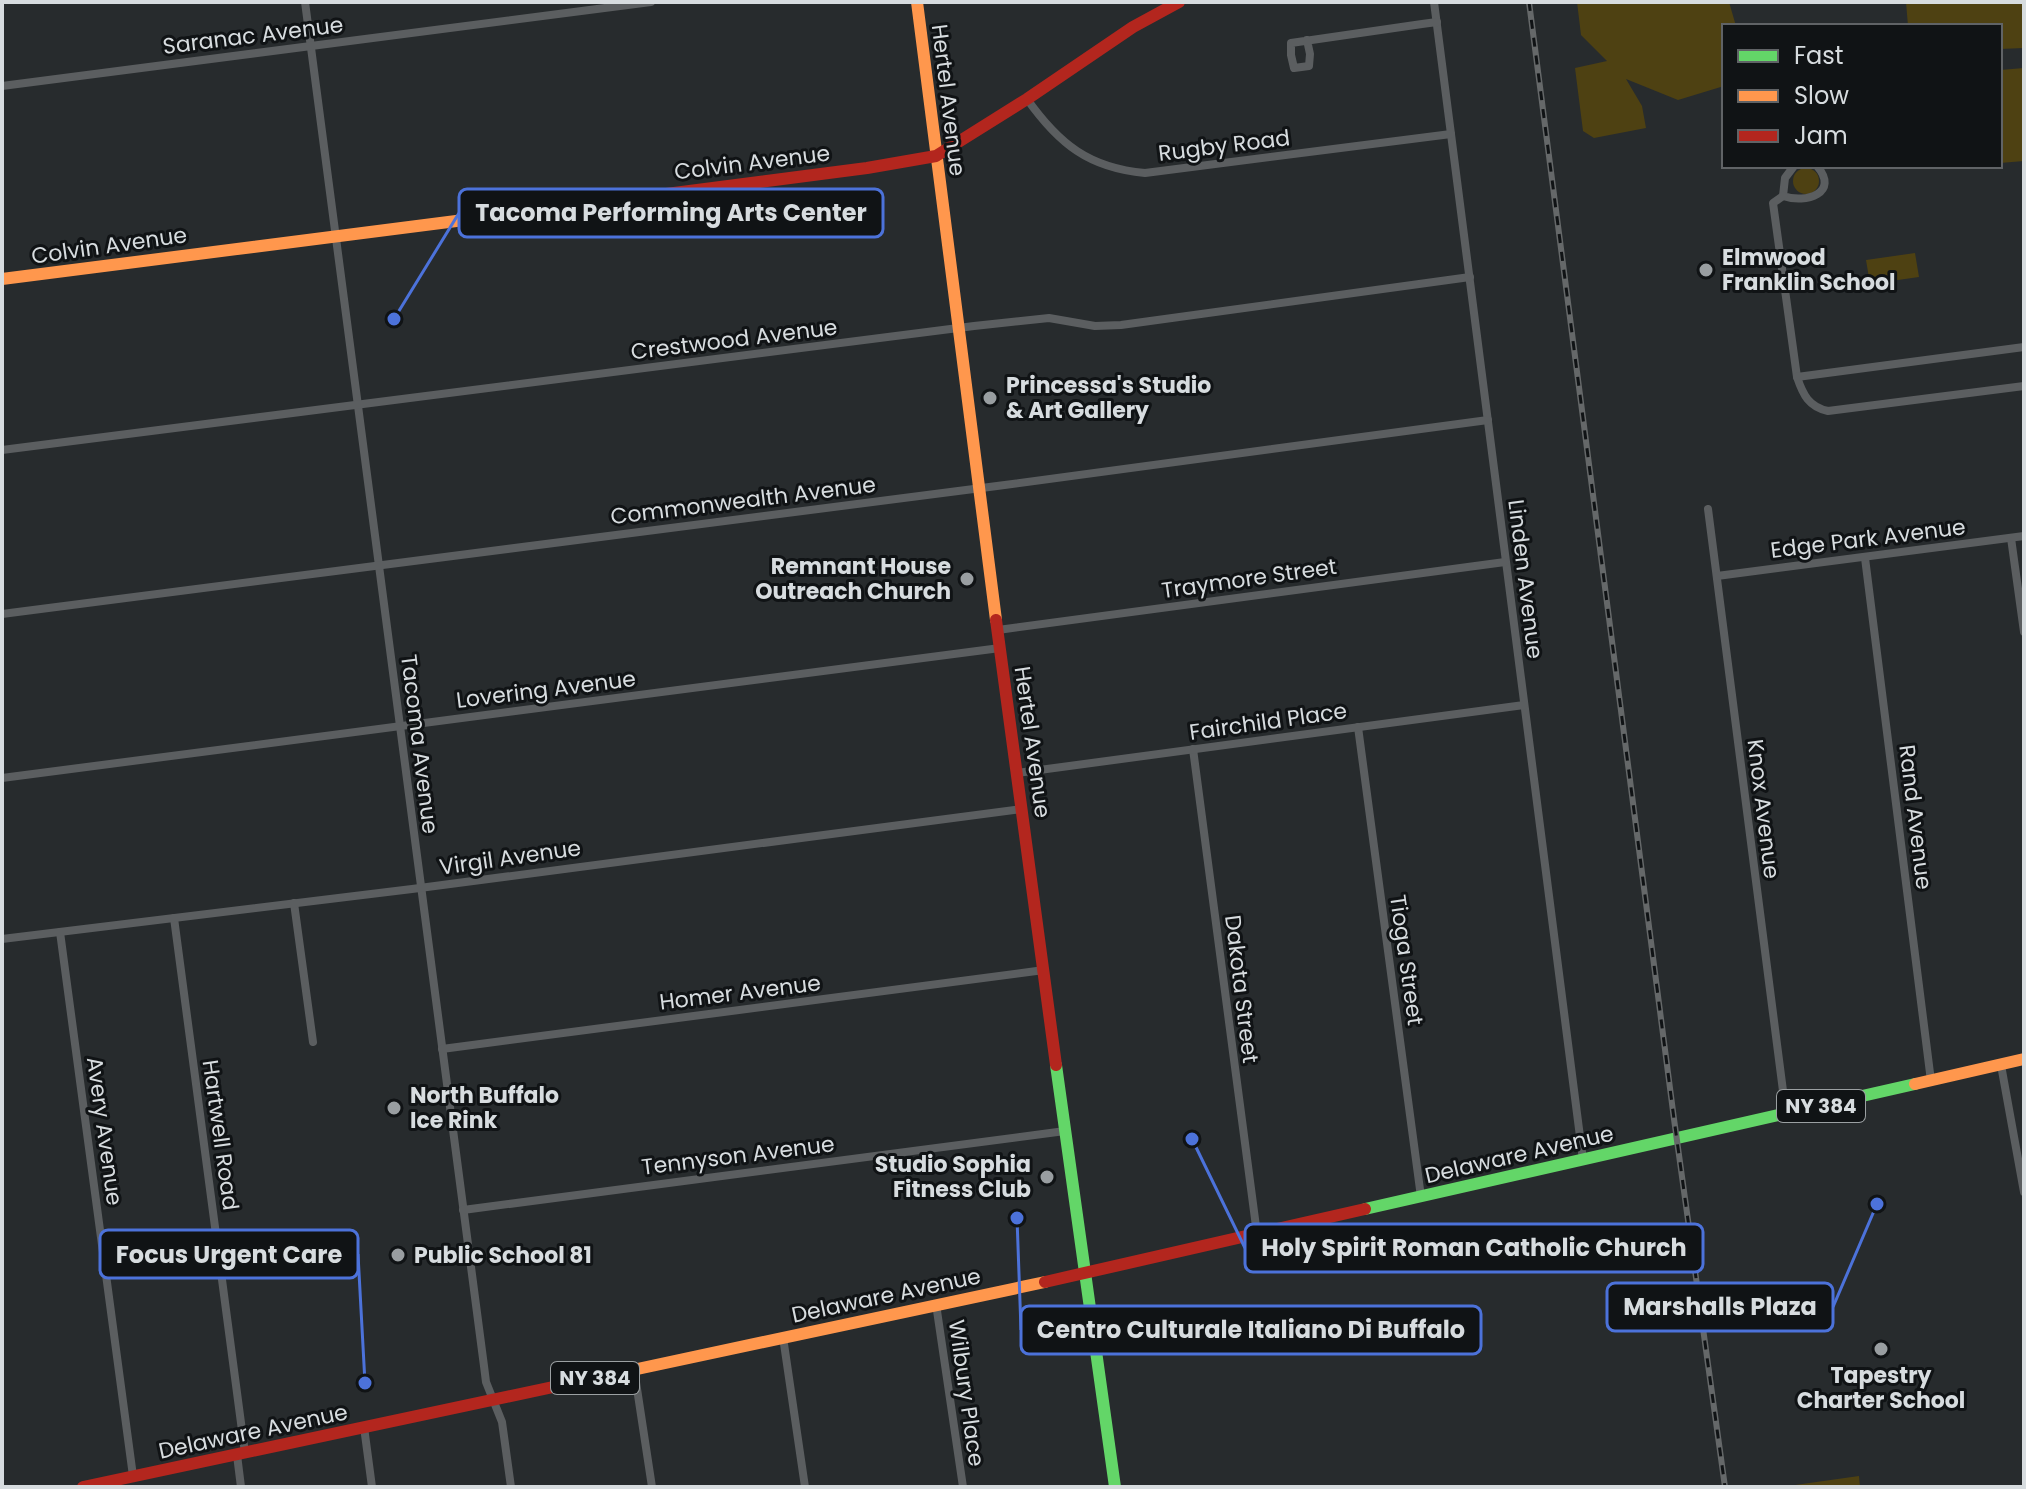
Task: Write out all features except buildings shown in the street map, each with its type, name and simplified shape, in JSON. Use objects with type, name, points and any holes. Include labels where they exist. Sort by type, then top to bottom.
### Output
[{"type":"street","name":"Tacoma Avenue","points":[[305,2],[486,1382],[502,1422],[511,1487]]},
{"type":"street","name":"Saranac Avenue","points":[[2,86],[651,2]]},
{"type":"street","name":"Hertel Avenue","points":[[917,2],[978,488],[1115,1487]]},
{"type":"street","name":"Colvin Avenue","points":[[2,279],[867,168],[936,156],[1133,27],[1179,2]]},
{"type":"street","name":"Linden Avenue","points":[[1434,2],[1583,1160]]},
{"type":"street","points":[[1307,40],[1437,22]]},
{"type":"street","name":"Rugby Road","points":[[1027,99],[1055,134],[1070,147],[1098,163],[1137,172],[1183,169],[1451,134]]},
{"type":"street","points":[[1783,196],[1785,178],[1792,168]]},
{"type":"street","points":[[1818,168],[1824,180],[1818,194],[1809,199],[1783,196],[1773,203],[1797,377],[1805,398],[1816,409],[1828,411],[2024,386]]},
{"type":"street","name":"Crestwood Avenue","points":[[2,450],[957,328],[1049,318],[1095,326],[1121,325],[1470,277]]},
{"type":"street","points":[[1797,377],[2024,347]]},
{"type":"street","name":"Commonwealth Avenue","points":[[2,614],[1488,420]]},
{"type":"street","name":"Knox Avenue","points":[[1708,509],[1786,1114]]},
{"type":"street","name":"Edge Park Avenue","points":[[1717,576],[2024,536]]},
{"type":"street","points":[[2011,538],[2024,632]]},
{"type":"street","name":"Rand Avenue","points":[[1865,558],[1931,1081]]},
{"type":"street","name":"Traymore Street","points":[[998,630],[1505,562]]},
{"type":"street","name":"Lovering Avenue","points":[[2,778],[1000,648]]},
{"type":"street","name":"Fairchild Place","points":[[1017,773],[1524,705]]},
{"type":"street","name":"Tioga Street","points":[[1358,727],[1421,1197]]},
{"type":"street","name":"Dakota Street","points":[[1193,749],[1257,1234]]},
{"type":"street","name":"Virgil Avenue","points":[[2,939],[1022,809]]},
{"type":"street","points":[[294,903],[313,1042]]},
{"type":"street","name":"Hartwell Road","points":[[174,918],[241,1454],[241,1487]]},
{"type":"street","name":"Avery Avenue","points":[[60,932],[133,1476]]},
{"type":"street","name":"Homer Avenue","points":[[442,1049],[1044,970]]},
{"type":"street","name":"Delaware Avenue","points":[[83,1487],[116,1484],[133,1476],[1085,1273],[2024,1059]]},
{"type":"street","points":[[2001,1065],[2024,1192]]},
{"type":"street","name":"Tennyson Avenue","points":[[463,1210],[1065,1131]]},
{"type":"street","name":"Wilbury Place","points":[[936,1304],[963,1487]]},
{"type":"street","points":[[783,1337],[805,1487]]},
{"type":"street","points":[[634,1369],[652,1487]]},
{"type":"street","points":[[364,1427],[372,1487]]},
{"type":"shaded area","points":[[1577,2],[1729,2],[1735,24],[1722,24],[1722,87],[1678,100],[1626,79],[1642,106],[1646,128],[1594,138],[1583,131],[1575,68],[1607,61],[1581,35]]},
{"type":"shaded area","points":[[1906,2],[2024,2],[2024,48],[2002,49],[2002,24],[1908,24]]},
{"type":"shaded area","points":[[2024,68],[2024,161],[2002,163],[2002,70]]},
{"type":"shaded area","points":[[1806,168],[1815,172],[1819,181],[1815,190],[1806,194],[1797,190],[1793,181],[1797,172]]},
{"type":"shaded area","points":[[1915,253],[1919,277],[1870,284],[1866,260]]},
{"type":"shaded area","points":[[1859,1476],[1860,1487],[1788,1487],[1788,1486]]},
{"type":"railway","points":[[1529,2],[1674,1119],[1725,1487]]},
{"type":"traffic: fast","points":[[1056,1065],[1115,1487]]},
{"type":"traffic: fast","points":[[1365,1209],[1915,1084]]},
{"type":"traffic: slow","points":[[917,2],[996,620]]},
{"type":"traffic: slow","points":[[2,279],[527,212]]},
{"type":"traffic: slow","points":[[1915,1084],[2024,1059]]},
{"type":"traffic: slow","points":[[600,1377],[1045,1282]]},
{"type":"traffic: jam","points":[[527,212],[867,168],[936,156],[1133,27],[1179,2]]},
{"type":"traffic: jam","points":[[996,620],[1056,1065]]},
{"type":"traffic: jam","points":[[1045,1282],[1365,1209]]},
{"type":"traffic: jam","points":[[83,1487],[600,1377]]},
{"type":"place","name":"Elmwood Franklin School","points":[[1706,270]]},
{"type":"place","name":"Tacoma Performing Arts Center","points":[[394,319]]},
{"type":"place","name":"Princessa's Studio & Art Gallery","points":[[990,398]]},
{"type":"place","name":"Remnant House Outreach Church","points":[[967,579]]},
{"type":"place","name":"North Buffalo Ice Rink","points":[[394,1108]]},
{"type":"place","name":"Holy Spirit Roman Catholic Church","points":[[1192,1139]]},
{"type":"place","name":"Studio Sophia Fitness Club","points":[[1047,1177]]},
{"type":"place","name":"Marshalls Plaza","points":[[1877,1204]]},
{"type":"place","name":"Centro Culturale Italiano Di Buffalo","points":[[1017,1218]]},
{"type":"place","name":"Public School 81","points":[[398,1255]]},
{"type":"place","name":"Tapestry Charter School","points":[[1881,1349]]},
{"type":"place","name":"Focus Urgent Care","points":[[365,1383]]}]
